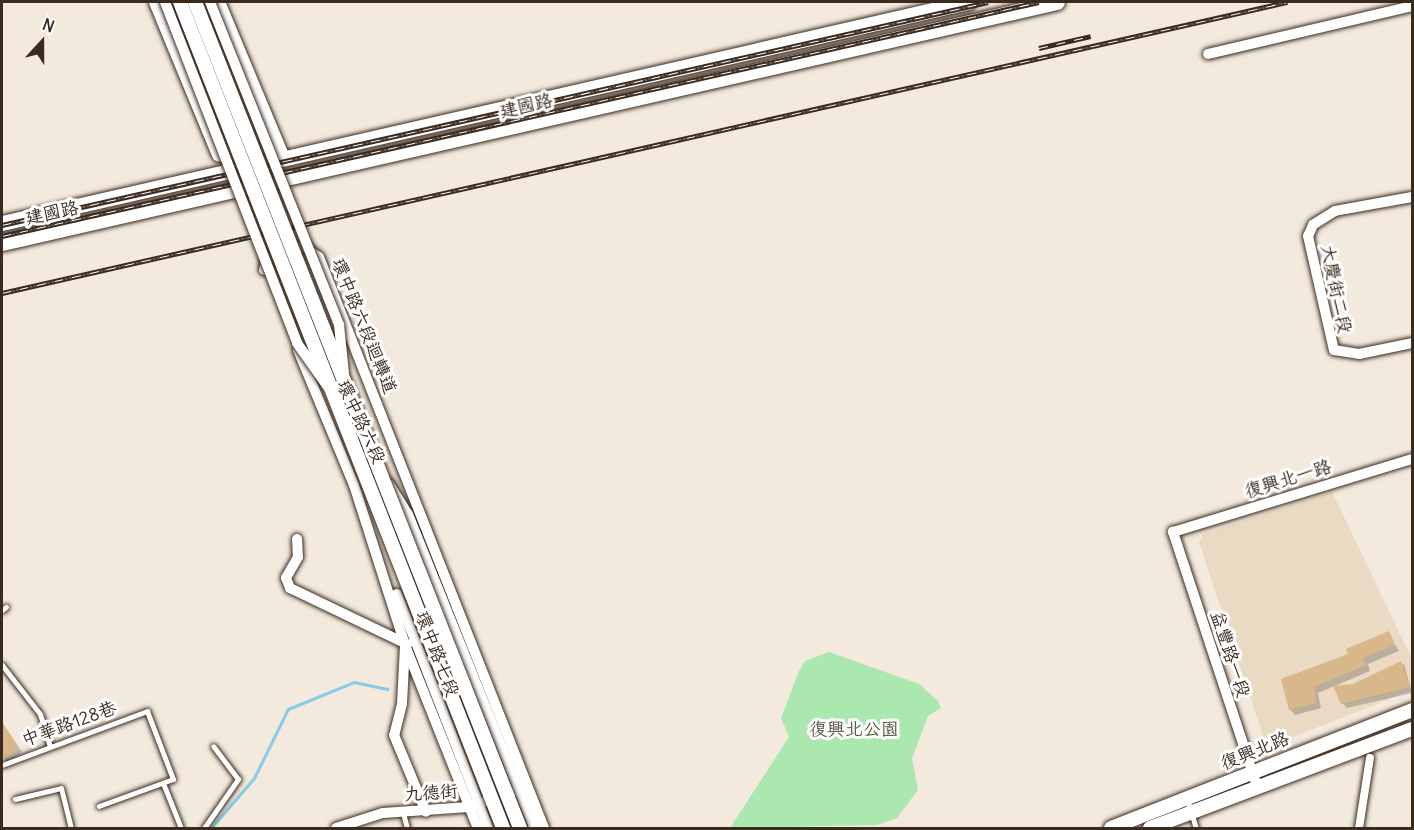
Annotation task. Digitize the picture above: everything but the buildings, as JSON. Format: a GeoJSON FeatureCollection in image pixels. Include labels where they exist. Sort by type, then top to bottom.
{"type":"FeatureCollection","features":[{"type":"Feature","properties":{"kind":"main road","name":"建國路"},"geometry":{"type":"LineString","coordinates":[[2,223],[224,170],[968,2]]}},
{"type":"Feature","properties":{"kind":"main road","name":"建國路"},"geometry":{"type":"LineString","coordinates":[[2,243],[1057,2]]}},
{"type":"Feature","properties":{"kind":"street"},"geometry":{"type":"LineString","coordinates":[[156,2],[224,170]]}},
{"type":"Feature","properties":{"kind":"street","name":"環中路六段"},"geometry":{"type":"LineString","coordinates":[[165,2],[297,343],[330,390],[372,487],[503,828]]}},
{"type":"Feature","properties":{"kind":"street"},"geometry":{"type":"LineString","coordinates":[[180,2],[330,390]]}},
{"type":"Feature","properties":{"kind":"street"},"geometry":{"type":"LineString","coordinates":[[195,2],[344,374]]}},
{"type":"Feature","properties":{"kind":"street","name":"環中路六段"},"geometry":{"type":"LineString","coordinates":[[210,2],[339,325],[344,374],[520,828]]}},
{"type":"Feature","properties":{"kind":"street"},"geometry":{"type":"LineString","coordinates":[[218,2],[283,158]]}},
{"type":"Feature","properties":{"kind":"street"},"geometry":{"type":"LineString","coordinates":[[1208,54],[1413,6]]}},
{"type":"Feature","properties":{"kind":"street","name":"大慶街二段"},"geometry":{"type":"LineString","coordinates":[[1413,196],[1335,211],[1313,225],[1308,236],[1334,350],[1359,354],[1413,343]]}},
{"type":"Feature","properties":{"kind":"street","name":"環中路六段迴轉道"},"geometry":{"type":"LineString","coordinates":[[386,570],[317,392],[264,272],[267,258],[303,246],[319,257],[429,551]]}},
{"type":"Feature","properties":{"kind":"street","name":"復興北一路"},"geometry":{"type":"LineString","coordinates":[[1173,532],[1413,459]]}},
{"type":"Feature","properties":{"kind":"street","name":"環中路六段"},"geometry":{"type":"LineString","coordinates":[[386,479],[429,551],[523,788],[534,828]]}},
{"type":"Feature","properties":{"kind":"street","name":"環中路七段"},"geometry":{"type":"LineString","coordinates":[[372,487],[376,536],[410,644],[473,805],[488,828]]}},
{"type":"Feature","properties":{"kind":"street","name":"益豐路一段"},"geometry":{"type":"LineString","coordinates":[[1173,532],[1255,770],[1257,786]]}},
{"type":"Feature","properties":{"kind":"street"},"geometry":{"type":"LineString","coordinates":[[297,539],[298,557],[285,578],[290,588],[410,644],[459,630]]}},
{"type":"Feature","properties":{"kind":"street"},"geometry":{"type":"LineString","coordinates":[[386,570],[429,551]]}},
{"type":"Feature","properties":{"kind":"street"},"geometry":{"type":"LineString","coordinates":[[410,644],[402,704],[394,735],[426,812]]}},
{"type":"Feature","properties":{"kind":"street","name":"復興北路"},"geometry":{"type":"LineString","coordinates":[[1111,828],[1413,710]]}},
{"type":"Feature","properties":{"kind":"street","name":"復興北路"},"geometry":{"type":"LineString","coordinates":[[1150,828],[1413,729]]}},
{"type":"Feature","properties":{"kind":"street"},"geometry":{"type":"LineString","coordinates":[[1359,828],[1370,758]]}},
{"type":"Feature","properties":{"kind":"street"},"geometry":{"type":"LineString","coordinates":[[523,788],[544,828]]}},
{"type":"Feature","properties":{"kind":"street","name":"九德街"},"geometry":{"type":"LineString","coordinates":[[336,828],[403,812],[426,812],[473,805],[523,788]]}},
{"type":"Feature","properties":{"kind":"street"},"geometry":{"type":"LineString","coordinates":[[473,805],[478,828]]}},
{"type":"Feature","properties":{"kind":"lane"},"geometry":{"type":"LineString","coordinates":[[2,665],[40,714],[50,747]]}},
{"type":"Feature","properties":{"kind":"lane","name":"中華路128巷"},"geometry":{"type":"LineString","coordinates":[[2,765],[147,711],[173,779],[163,783]]}},
{"type":"Feature","properties":{"kind":"lane"},"geometry":{"type":"LineString","coordinates":[[204,828],[238,779],[213,746]]}},
{"type":"Feature","properties":{"kind":"lane"},"geometry":{"type":"LineString","coordinates":[[99,806],[163,783],[181,828]]}},
{"type":"Feature","properties":{"kind":"lane"},"geometry":{"type":"LineString","coordinates":[[15,799],[61,788],[71,828]]}},
{"type":"Feature","properties":{"kind":"lane"},"geometry":{"type":"LineString","coordinates":[[1187,797],[1193,811],[1196,828]]}},
{"type":"Feature","properties":{"kind":"lane"},"geometry":{"type":"LineString","coordinates":[[403,812],[406,828]]}},
{"type":"Feature","properties":{"kind":"shaded area"},"geometry":{"type":"Polygon","coordinates":[[[1332,492],[1412,659],[1412,690],[1278,743],[1263,736],[1199,542],[1203,534],[1332,492]]]}},
{"type":"Feature","properties":{"kind":"green space","name":"復興北公園"},"geometry":{"type":"Polygon","coordinates":[[[829,652],[919,684],[938,701],[941,708],[928,716],[912,758],[918,790],[897,818],[877,825],[730,828],[789,737],[781,718],[799,671],[805,661],[829,652]]]}},
{"type":"Feature","properties":{"kind":"waterway"},"geometry":{"type":"LineString","coordinates":[[211,828],[254,778],[288,709],[354,682],[387,689]]}},
{"type":"Feature","properties":{"kind":"railway"},"geometry":{"type":"LineString","coordinates":[[2,225],[988,2]]}},
{"type":"Feature","properties":{"kind":"railway"},"geometry":{"type":"LineString","coordinates":[[2,236],[1039,2]]}},
{"type":"Feature","properties":{"kind":"railway"},"geometry":{"type":"LineString","coordinates":[[2,293],[1287,2]]}},
{"type":"Feature","properties":{"kind":"railway"},"geometry":{"type":"LineString","coordinates":[[1039,48],[1091,36]]}}]}
